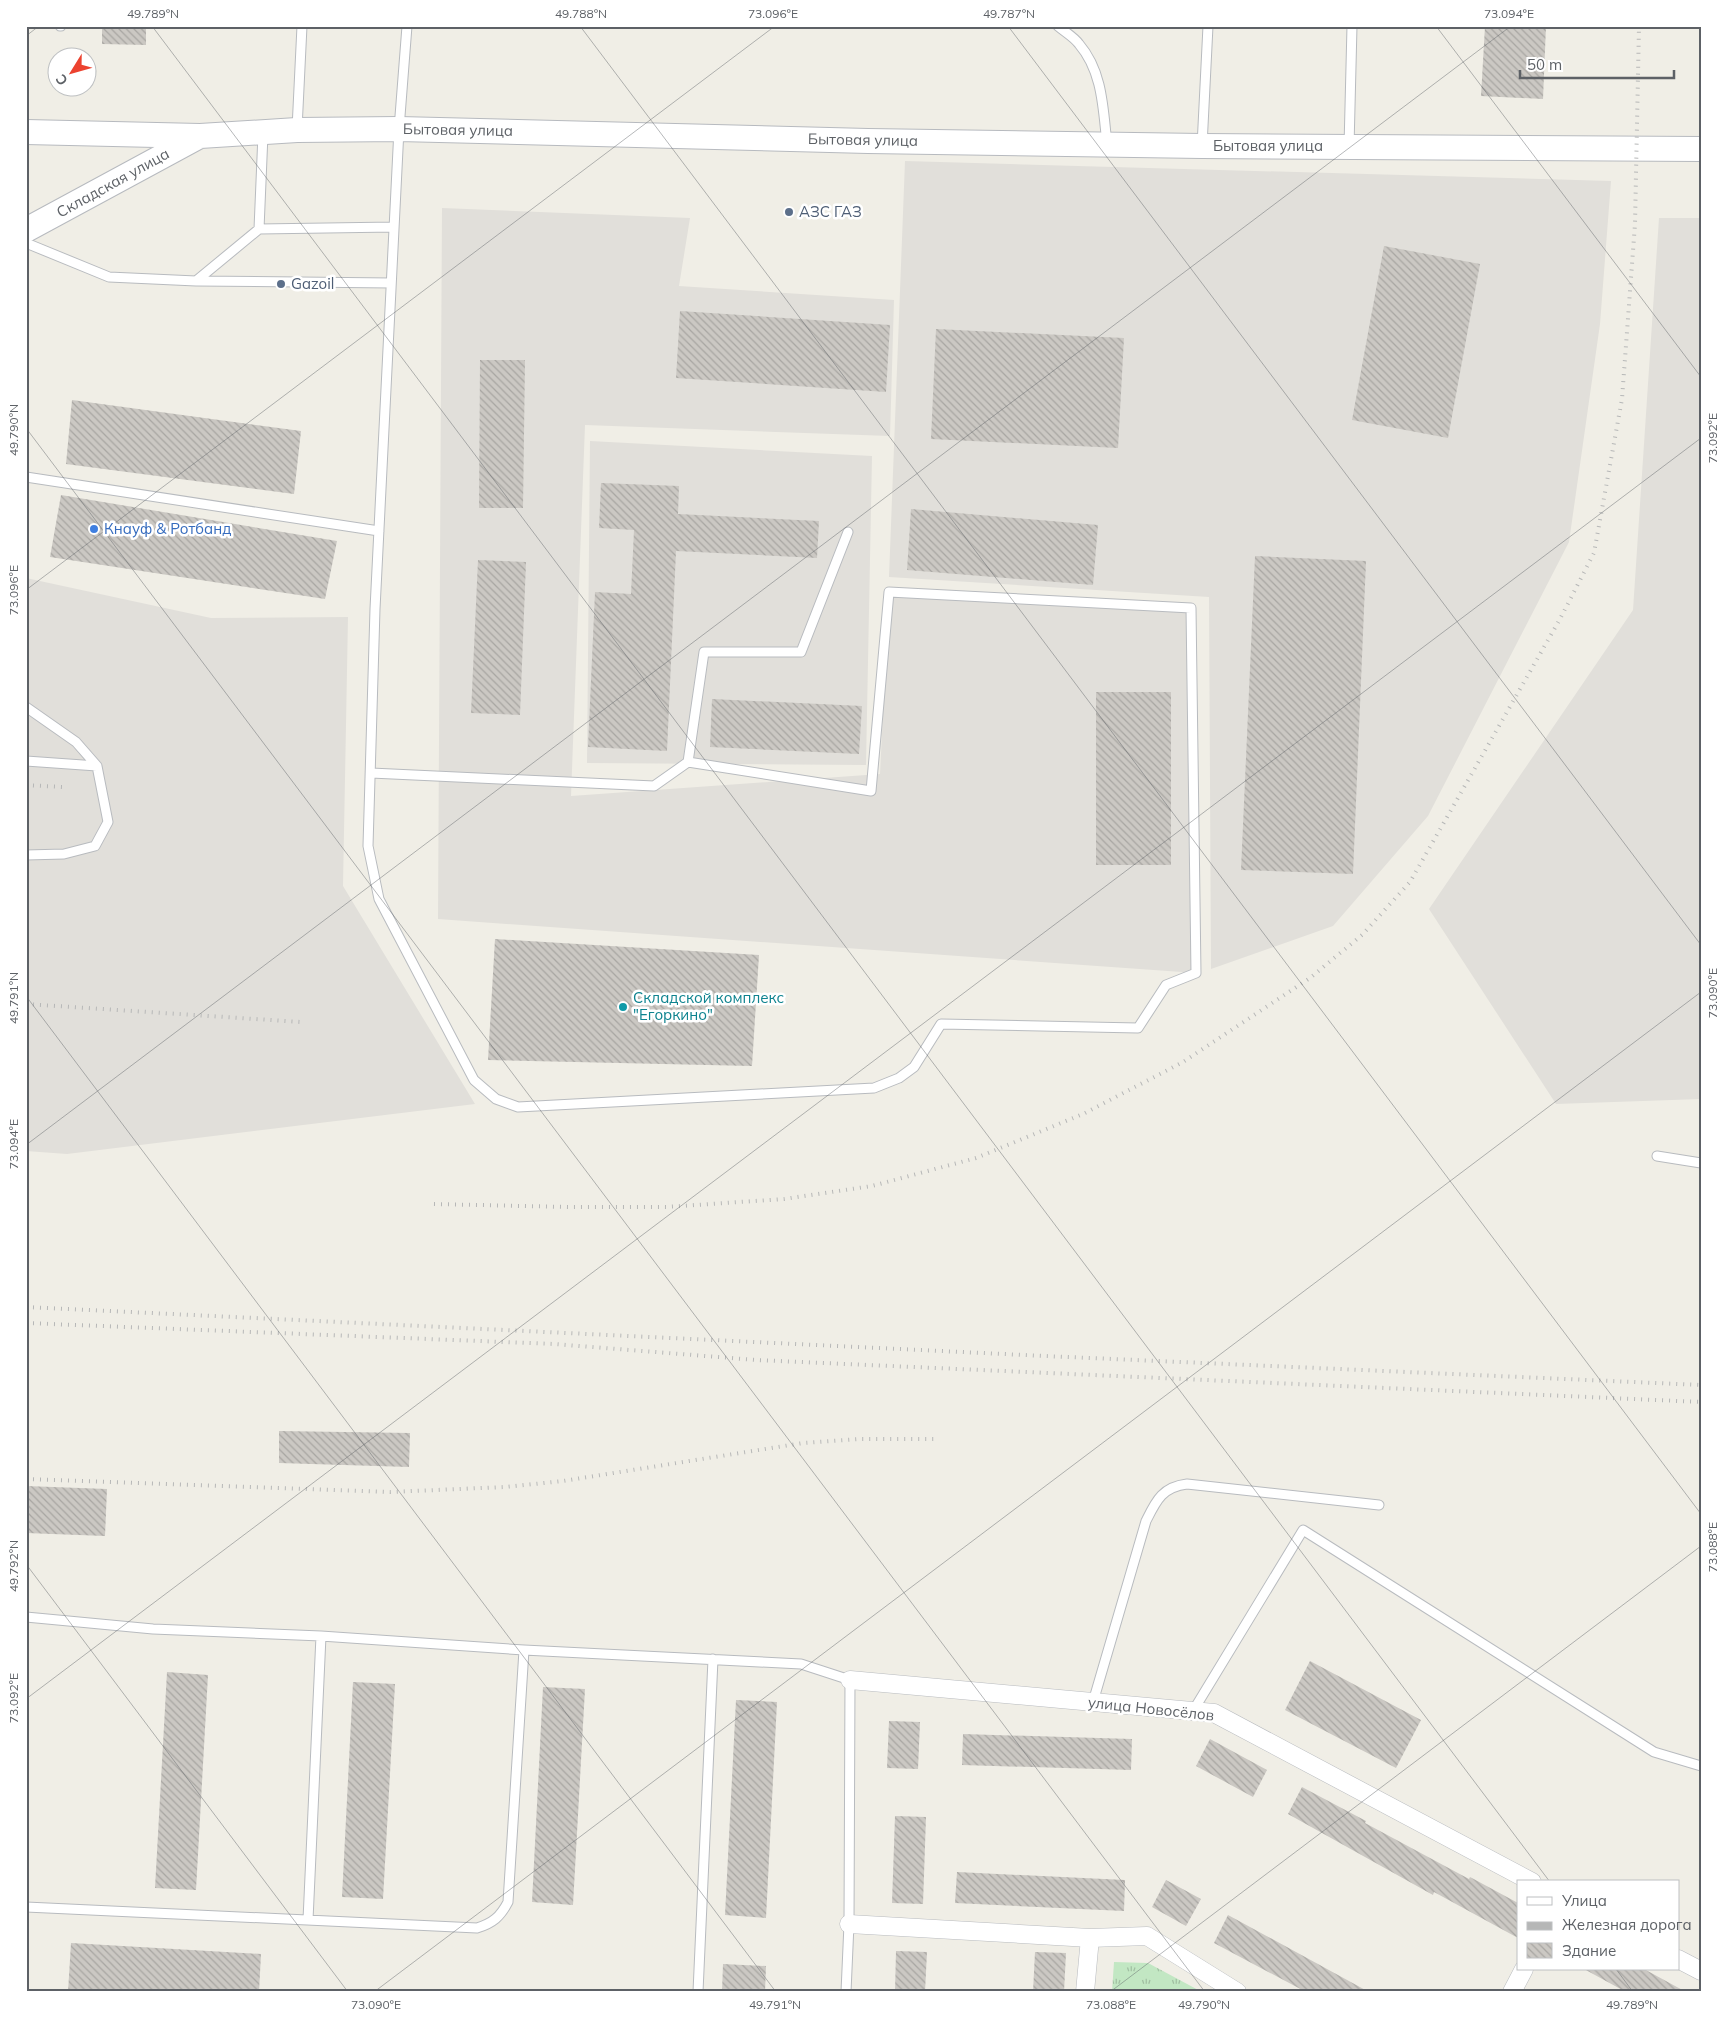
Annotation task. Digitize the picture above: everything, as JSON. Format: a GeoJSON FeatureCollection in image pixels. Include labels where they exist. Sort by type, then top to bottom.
{"type":"FeatureCollection","features":[{"type":"Feature","properties":{"kind":"main road","name":"Бытовая улица"},"geometry":{"type":"LineString","coordinates":[[26,132],[200,136],[264,131],[399,129],[1107,145],[1701,149]]}},
{"type":"Feature","properties":{"kind":"main road","name":"Складская улица"},"geometry":{"type":"LineString","coordinates":[[26,230],[200,136]]}},
{"type":"Feature","properties":{"kind":"street","name":"улица Новосёлов"},"geometry":{"type":"LineString","coordinates":[[850,1680],[1214,1712],[1528,1880]]}},
{"type":"Feature","properties":{"kind":"street"},"geometry":{"type":"LineString","coordinates":[[850,1924],[1090,1938],[1146,1936],[1238,1992]]}},
{"type":"Feature","properties":{"kind":"street"},"geometry":{"type":"LineString","coordinates":[[1086,1992],[1090,1938]]}},
{"type":"Feature","properties":{"kind":"street"},"geometry":{"type":"LineString","coordinates":[[1680,1961],[1701,1971]]}},
{"type":"Feature","properties":{"kind":"street"},"geometry":{"type":"LineString","coordinates":[[1512,1992],[1523,1970]]}},
{"type":"Feature","properties":{"kind":"lane"},"geometry":{"type":"LineString","coordinates":[[297,130],[302,26]]}},
{"type":"Feature","properties":{"kind":"lane"},"geometry":{"type":"LineString","coordinates":[[370,774],[654,786],[688,762],[871,791],[888,592],[1191,608],[1196,973],[1166,985],[1138,1028],[941,1024],[914,1067],[899,1078],[874,1088],[518,1107],[496,1099],[474,1080],[379,899],[368,846],[370,774],[379,531],[399,129],[408,26]]}},
{"type":"Feature","properties":{"kind":"lane"},"geometry":{"type":"LineString","coordinates":[[1058,26],[1079,42],[1095,67],[1102,99],[1107,145]]}},
{"type":"Feature","properties":{"kind":"lane"},"geometry":{"type":"LineString","coordinates":[[1202,146],[1208,26]]}},
{"type":"Feature","properties":{"kind":"lane"},"geometry":{"type":"LineString","coordinates":[[1349,147],[1352,26]]}},
{"type":"Feature","properties":{"kind":"lane"},"geometry":{"type":"LineString","coordinates":[[259,229],[264,131]]}},
{"type":"Feature","properties":{"kind":"lane"},"geometry":{"type":"LineString","coordinates":[[196,281],[259,229],[394,227]]}},
{"type":"Feature","properties":{"kind":"lane"},"geometry":{"type":"LineString","coordinates":[[26,243],[108,277],[196,281],[392,283]]}},
{"type":"Feature","properties":{"kind":"lane"},"geometry":{"type":"LineString","coordinates":[[26,477],[379,531]]}},
{"type":"Feature","properties":{"kind":"lane"},"geometry":{"type":"LineString","coordinates":[[688,762],[704,652],[801,652],[848,532]]}},
{"type":"Feature","properties":{"kind":"lane"},"geometry":{"type":"LineString","coordinates":[[26,707],[76,742],[98,766],[108,822],[96,846],[64,854],[26,855]]}},
{"type":"Feature","properties":{"kind":"lane"},"geometry":{"type":"LineString","coordinates":[[26,761],[98,766]]}},
{"type":"Feature","properties":{"kind":"lane"},"geometry":{"type":"LineString","coordinates":[[1656,1156],[1701,1163]]}},
{"type":"Feature","properties":{"kind":"lane"},"geometry":{"type":"LineString","coordinates":[[1093,1702],[1146,1521],[1165,1491],[1176,1485],[1186,1484],[1379,1505]]}},
{"type":"Feature","properties":{"kind":"lane"},"geometry":{"type":"LineString","coordinates":[[1193,1711],[1303,1530],[1654,1752],[1701,1766]]}},
{"type":"Feature","properties":{"kind":"lane"},"geometry":{"type":"LineString","coordinates":[[26,1617],[153,1629],[321,1636],[524,1650],[801,1664],[850,1680],[850,1924],[846,1992]]}},
{"type":"Feature","properties":{"kind":"lane"},"geometry":{"type":"LineString","coordinates":[[308,1920],[321,1636]]}},
{"type":"Feature","properties":{"kind":"lane"},"geometry":{"type":"LineString","coordinates":[[26,1907],[477,1928],[490,1924],[501,1915],[508,1902],[524,1650]]}},
{"type":"Feature","properties":{"kind":"lane"},"geometry":{"type":"LineString","coordinates":[[698,1992],[713,1660]]}},
{"type":"Feature","properties":{"kind":"shaded area"},"geometry":{"type":"Polygon","coordinates":[[[905,161],[1611,181],[1600,324],[1569,542],[1428,816],[1333,926],[1211,969],[1209,597],[889,577],[905,161]]]}},
{"type":"Feature","properties":{"kind":"shaded area"},"geometry":{"type":"Polygon","coordinates":[[[442,208],[690,218],[679,286],[894,300],[890,436],[585,425],[571,796],[880,774],[889,592],[1191,608],[1196,973],[438,919],[442,208]]]}},
{"type":"Feature","properties":{"kind":"shaded area"},"geometry":{"type":"Polygon","coordinates":[[[1659,218],[1701,218],[1701,1099],[1556,1104],[1429,909],[1633,610],[1659,218]]]}},
{"type":"Feature","properties":{"kind":"shaded area"},"geometry":{"type":"Polygon","coordinates":[[[590,441],[872,456],[866,765],[587,763],[590,441]]]}},
{"type":"Feature","properties":{"kind":"shaded area"},"geometry":{"type":"Polygon","coordinates":[[[26,578],[211,618],[348,617],[343,886],[475,1104],[67,1154],[26,1151],[26,578]]]}},
{"type":"Feature","properties":{"kind":"green space"},"geometry":{"type":"Polygon","coordinates":[[[1114,1962],[1148,1963],[1202,1992],[1112,1992],[1114,1962]]]}},
{"type":"Feature","properties":{"kind":"building"},"geometry":{"type":"Polygon","coordinates":[[[102,26],[146,26],[146,45],[102,44],[102,26]]]}},
{"type":"Feature","properties":{"kind":"building"},"geometry":{"type":"Polygon","coordinates":[[[1485,26],[1546,26],[1543,99],[1481,96],[1485,26]]]}},
{"type":"Feature","properties":{"kind":"building"},"geometry":{"type":"Polygon","coordinates":[[[1384,246],[1480,264],[1448,438],[1352,420],[1384,246]]]}},
{"type":"Feature","properties":{"kind":"building"},"geometry":{"type":"Polygon","coordinates":[[[680,311],[890,325],[886,392],[676,378],[680,311]]]}},
{"type":"Feature","properties":{"kind":"building"},"geometry":{"type":"Polygon","coordinates":[[[936,329],[1124,338],[1118,448],[931,439],[936,329]]]}},
{"type":"Feature","properties":{"kind":"building"},"geometry":{"type":"Polygon","coordinates":[[[480,360],[525,360],[523,508],[479,508],[480,360]]]}},
{"type":"Feature","properties":{"kind":"building"},"geometry":{"type":"Polygon","coordinates":[[[72,400],[301,431],[294,494],[66,464],[72,400]]]}},
{"type":"Feature","properties":{"kind":"building"},"geometry":{"type":"Polygon","coordinates":[[[601,483],[679,486],[678,514],[819,521],[817,558],[676,551],[667,751],[588,747],[595,592],[631,594],[634,530],[599,528],[601,483]]]}},
{"type":"Feature","properties":{"kind":"building"},"geometry":{"type":"Polygon","coordinates":[[[61,495],[337,541],[325,599],[50,557],[61,495]]]}},
{"type":"Feature","properties":{"kind":"building"},"geometry":{"type":"Polygon","coordinates":[[[911,509],[1098,525],[1093,585],[907,570],[911,509]]]}},
{"type":"Feature","properties":{"kind":"building"},"geometry":{"type":"Polygon","coordinates":[[[1255,556],[1366,561],[1353,874],[1241,870],[1255,556]]]}},
{"type":"Feature","properties":{"kind":"building"},"geometry":{"type":"Polygon","coordinates":[[[478,560],[526,562],[520,715],[471,713],[478,560]]]}},
{"type":"Feature","properties":{"kind":"building"},"geometry":{"type":"Polygon","coordinates":[[[1096,692],[1171,692],[1171,865],[1096,865],[1096,692]]]}},
{"type":"Feature","properties":{"kind":"building"},"geometry":{"type":"Polygon","coordinates":[[[712,699],[862,706],[859,754],[710,747],[712,699]]]}},
{"type":"Feature","properties":{"kind":"building","name":"Складской комплекс \"Егоркино\""},"geometry":{"type":"Polygon","coordinates":[[[495,939],[759,955],[752,1066],[488,1060],[495,939]]]}},
{"type":"Feature","properties":{"kind":"building"},"geometry":{"type":"Polygon","coordinates":[[[279,1431],[410,1433],[409,1467],[279,1463],[279,1431]]]}},
{"type":"Feature","properties":{"kind":"building"},"geometry":{"type":"Polygon","coordinates":[[[26,1486],[107,1489],[105,1536],[26,1533],[26,1486]]]}},
{"type":"Feature","properties":{"kind":"building"},"geometry":{"type":"Polygon","coordinates":[[[1310,1661],[1421,1720],[1396,1768],[1285,1710],[1310,1661]]]}},
{"type":"Feature","properties":{"kind":"building"},"geometry":{"type":"Polygon","coordinates":[[[167,1672],[208,1675],[196,1890],[155,1888],[167,1672]]]}},
{"type":"Feature","properties":{"kind":"building"},"geometry":{"type":"Polygon","coordinates":[[[353,1682],[395,1684],[383,1899],[342,1897],[353,1682]]]}},
{"type":"Feature","properties":{"kind":"building"},"geometry":{"type":"Polygon","coordinates":[[[543,1687],[585,1689],[573,1905],[532,1902],[543,1687]]]}},
{"type":"Feature","properties":{"kind":"building"},"geometry":{"type":"Polygon","coordinates":[[[736,1700],[777,1702],[766,1918],[725,1915],[736,1700]]]}},
{"type":"Feature","properties":{"kind":"building"},"geometry":{"type":"Polygon","coordinates":[[[889,1721],[920,1722],[918,1769],[887,1768],[889,1721]]]}},
{"type":"Feature","properties":{"kind":"building"},"geometry":{"type":"Polygon","coordinates":[[[963,1734],[1132,1739],[1131,1770],[962,1765],[963,1734]]]}},
{"type":"Feature","properties":{"kind":"building"},"geometry":{"type":"Polygon","coordinates":[[[1210,1739],[1267,1770],[1253,1797],[1196,1766],[1210,1739]]]}},
{"type":"Feature","properties":{"kind":"building"},"geometry":{"type":"Polygon","coordinates":[[[1302,1787],[1469,1879],[1470,1877],[1517,1902],[1517,1937],[1434,1892],[1433,1895],[1288,1814],[1302,1787]]]}},
{"type":"Feature","properties":{"kind":"building"},"geometry":{"type":"Polygon","coordinates":[[[895,1816],[926,1817],[923,1904],[892,1903],[895,1816]]]}},
{"type":"Feature","properties":{"kind":"building"},"geometry":{"type":"Polygon","coordinates":[[[957,1872],[1125,1880],[1124,1911],[955,1903],[957,1872]]]}},
{"type":"Feature","properties":{"kind":"building"},"geometry":{"type":"Polygon","coordinates":[[[1166,1880],[1201,1899],[1186,1926],[1152,1907],[1166,1880]]]}},
{"type":"Feature","properties":{"kind":"building"},"geometry":{"type":"Polygon","coordinates":[[[1228,1915],[1369,1992],[1306,1992],[1214,1943],[1228,1915]]]}},
{"type":"Feature","properties":{"kind":"building"},"geometry":{"type":"Polygon","coordinates":[[[71,1943],[261,1954],[259,1992],[68,1992],[71,1943]]]}},
{"type":"Feature","properties":{"kind":"building"},"geometry":{"type":"Polygon","coordinates":[[[896,1951],[927,1952],[925,1992],[895,1992],[896,1951]]]}},
{"type":"Feature","properties":{"kind":"building"},"geometry":{"type":"Polygon","coordinates":[[[1035,1952],[1066,1953],[1064,1992],[1033,1992],[1035,1952]]]}},
{"type":"Feature","properties":{"kind":"building"},"geometry":{"type":"Polygon","coordinates":[[[723,1964],[766,1966],[765,1992],[722,1992],[723,1964]]]}},
{"type":"Feature","properties":{"kind":"building"},"geometry":{"type":"Polygon","coordinates":[[[1586,1970],[1646,1970],[1686,1992],[1626,1992],[1586,1970]]]}},
{"type":"Feature","properties":{"kind":"railway"},"geometry":{"type":"LineString","coordinates":[[434,1204],[666,1207],[784,1199],[872,1186],[976,1158],[1083,1114],[1183,1062],[1310,978],[1362,935],[1410,882],[1560,619],[1594,553],[1622,399],[1635,224],[1639,26]]}},
{"type":"Feature","properties":{"kind":"railway"},"geometry":{"type":"LineString","coordinates":[[26,785],[62,787]]}},
{"type":"Feature","properties":{"kind":"railway"},"geometry":{"type":"LineString","coordinates":[[26,1004],[301,1022]]}},
{"type":"Feature","properties":{"kind":"railway"},"geometry":{"type":"LineString","coordinates":[[26,1307],[1045,1356],[1701,1385]]}},
{"type":"Feature","properties":{"kind":"railway"},"geometry":{"type":"LineString","coordinates":[[26,1323],[554,1344],[756,1360],[1701,1402]]}},
{"type":"Feature","properties":{"kind":"railway"},"geometry":{"type":"LineString","coordinates":[[26,1479],[390,1492],[505,1487],[563,1481],[803,1443],[859,1439],[935,1439]]}},
{"type":"Feature","properties":{"kind":"place","name":"АЗС ГАЗ"},"geometry":{"type":"Point","coordinates":[789,212]}},
{"type":"Feature","properties":{"kind":"place","name":"Gazoil"},"geometry":{"type":"Point","coordinates":[281,284]}},
{"type":"Feature","properties":{"kind":"place","name":"Кнауф & Ротбанд"},"geometry":{"type":"Point","coordinates":[94,529]}},
{"type":"Feature","properties":{"kind":"place","name":"Складской комплекс \"Егоркино\""},"geometry":{"type":"Point","coordinates":[623,1007]}}]}
